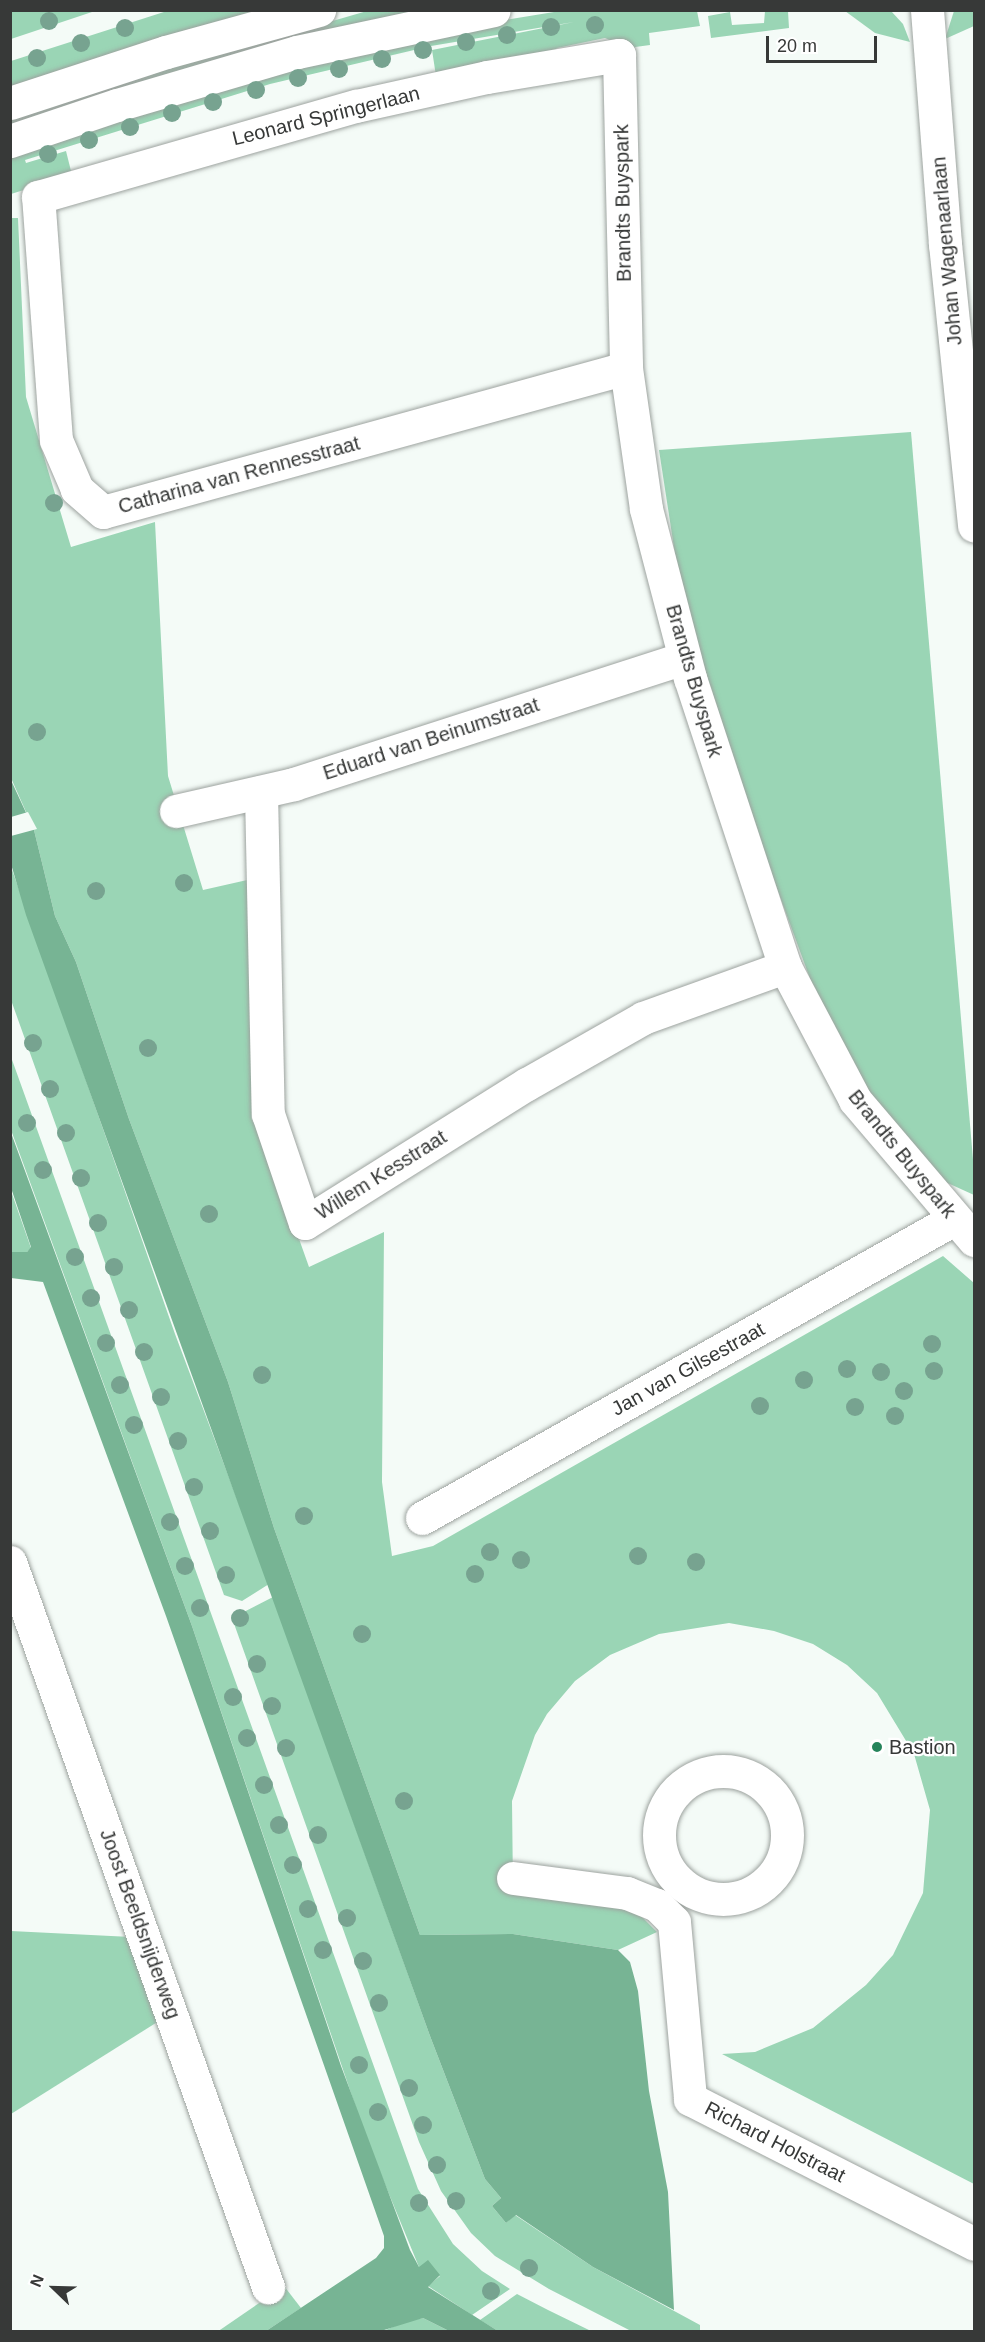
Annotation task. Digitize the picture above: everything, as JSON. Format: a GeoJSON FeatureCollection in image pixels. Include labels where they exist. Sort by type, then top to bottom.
{"type":"FeatureCollection","features":[{"type":"Feature","properties":{"kind":"street"},"geometry":{"type":"LineString","coordinates":[[10,103],[166,52],[319,10]]}},
{"type":"Feature","properties":{"kind":"street"},"geometry":{"type":"LineString","coordinates":[[10,141],[117,105],[297,52],[494,10]]}},
{"type":"Feature","properties":{"kind":"street","name":"Johan Wagenaarlaan"},"geometry":{"type":"LineString","coordinates":[[927,10],[945,244],[975,526]]}},
{"type":"Feature","properties":{"kind":"street","name":"Leonard Springerlaan"},"geometry":{"type":"LineString","coordinates":[[38,197],[356,106],[487,77],[619,55]]}},
{"type":"Feature","properties":{"kind":"street","name":"Brandts Buyspark"},"geometry":{"type":"LineString","coordinates":[[619,55],[626,368],[646,509],[684,658],[785,968],[855,1100],[964,1230]]}},
{"type":"Feature","properties":{"kind":"street","name":"Catharina van Rennesstraat"},"geometry":{"type":"LineString","coordinates":[[38,197],[56,440],[77,489],[103,512],[626,368]]}},
{"type":"Feature","properties":{"kind":"street","name":"Eduard van Beinumstraat"},"geometry":{"type":"LineString","coordinates":[[176,811],[261,792],[684,658]]}},
{"type":"Feature","properties":{"kind":"street","name":"Willem Kesstraat"},"geometry":{"type":"LineString","coordinates":[[261,792],[268,1114],[305,1223],[527,1084],[643,1018],[785,968]]}},
{"type":"Feature","properties":{"kind":"street","name":"Jan van Gilsestraat"},"geometry":{"type":"LineString","coordinates":[[422,1518],[964,1230]]}},
{"type":"Feature","properties":{"kind":"street","name":"Joost Beeldsnijderweg"},"geometry":{"type":"LineString","coordinates":[[10,1562],[20,1614],[268,2287]]}},
{"type":"Feature","properties":{"kind":"street","name":"Richard Holstraat"},"geometry":{"type":"LineString","coordinates":[[513,1878],[627,1893],[668,1894],[674,1922],[690,2099],[975,2244]]}},
{"type":"Feature","properties":{"kind":"shaded area"},"geometry":{"type":"Polygon","coordinates":[[[11,10],[95,10],[95,11],[11,39],[11,10]]]}},
{"type":"Feature","properties":{"kind":"shaded area"},"geometry":{"type":"Polygon","coordinates":[[[167,11],[273,11],[11,91],[11,61],[167,11]]]}},
{"type":"Feature","properties":{"kind":"shaded area"},"geometry":{"type":"Polygon","coordinates":[[[367,11],[440,11],[11,130],[11,114],[367,11]]]}},
{"type":"Feature","properties":{"kind":"shaded area"},"geometry":{"type":"Polygon","coordinates":[[[697,11],[700,26],[649,33],[650,45],[628,48],[605,38],[557,48],[551,55],[436,76],[432,50],[574,22],[431,46],[270,84],[25,160],[26,163],[66,151],[72,175],[11,194],[11,153],[221,84],[467,26],[554,12],[697,11]]]}},
{"type":"Feature","properties":{"kind":"shaded area"},"geometry":{"type":"Polygon","coordinates":[[[765,11],[788,11],[789,28],[711,38],[708,16],[730,12],[732,25],[764,23],[765,11]]]}},
{"type":"Feature","properties":{"kind":"shaded area"},"geometry":{"type":"Polygon","coordinates":[[[845,11],[891,11],[903,24],[910,42],[875,33],[845,11]]]}},
{"type":"Feature","properties":{"kind":"shaded area"},"geometry":{"type":"Polygon","coordinates":[[[954,11],[974,11],[974,26],[945,39],[954,11]]]}},
{"type":"Feature","properties":{"kind":"shaded area"},"geometry":{"type":"Polygon","coordinates":[[[10,218],[18,218],[26,397],[71,547],[155,522],[168,776],[203,890],[256,878],[259,1126],[309,1267],[384,1232],[382,1482],[392,1556],[433,1546],[943,1256],[974,1283],[974,2184],[722,2054],[755,2052],[813,2028],[866,1985],[893,1955],[923,1893],[930,1810],[914,1754],[877,1693],[847,1665],[813,1644],[774,1631],[729,1623],[659,1634],[610,1655],[575,1681],[547,1714],[535,1735],[512,1801],[513,1889],[598,1900],[639,1914],[657,1932],[618,1950],[513,1934],[420,1935],[274,1528],[228,1382],[129,1119],[76,962],[55,916],[34,830],[11,778],[10,218]]]}},
{"type":"Feature","properties":{"kind":"shaded area"},"geometry":{"type":"Polygon","coordinates":[[[911,432],[974,1171],[974,1195],[941,1180],[910,1148],[861,1080],[819,1003],[718,728],[681,593],[659,450],[911,432]]]}},
{"type":"Feature","properties":{"kind":"shaded area"},"geometry":{"type":"Polygon","coordinates":[[[10,778],[34,830],[55,916],[76,962],[129,1119],[228,1382],[274,1528],[420,1935],[513,1934],[618,1950],[630,1962],[638,1991],[649,2091],[668,2192],[674,2310],[593,2267],[516,2215],[506,2223],[492,2206],[501,2198],[485,2179],[430,2036],[26,915],[11,864],[10,778]]]}},
{"type":"Feature","properties":{"kind":"shaded area"},"geometry":{"type":"Polygon","coordinates":[[[10,864],[175,1334],[269,1584],[242,1601],[224,1595],[11,1000],[10,864]]]}},
{"type":"Feature","properties":{"kind":"shaded area"},"geometry":{"type":"Polygon","coordinates":[[[11,1057],[418,2189],[453,2244],[482,2271],[510,2289],[472,2315],[428,2286],[440,2276],[419,2267],[368,2143],[192,1626],[11,1130],[11,1057]]]}},
{"type":"Feature","properties":{"kind":"shaded area"},"geometry":{"type":"Polygon","coordinates":[[[10,1130],[192,1626],[341,2066],[410,2250],[419,2267],[428,2260],[440,2275],[428,2287],[498,2331],[449,2331],[423,2318],[381,2331],[266,2331],[376,2258],[384,2248],[384,2236],[166,1616],[43,1282],[11,1278],[11,1252],[27,1252],[31,1247],[11,1188],[10,1130]]]}},
{"type":"Feature","properties":{"kind":"shaded area"},"geometry":{"type":"Polygon","coordinates":[[[10,1188],[31,1248],[27,1252],[11,1252],[10,1188]]]}},
{"type":"Feature","properties":{"kind":"shaded area"},"geometry":{"type":"Polygon","coordinates":[[[273,1597],[430,2036],[485,2179],[501,2198],[492,2206],[506,2223],[515,2215],[593,2267],[700,2325],[700,2331],[631,2331],[549,2289],[495,2256],[471,2233],[441,2191],[419,2142],[232,1618],[273,1597]]]}},
{"type":"Feature","properties":{"kind":"shaded area"},"geometry":{"type":"Polygon","coordinates":[[[11,1931],[131,1937],[159,2021],[11,2114],[11,1931]]]}},
{"type":"Feature","properties":{"kind":"shaded area"},"geometry":{"type":"Polygon","coordinates":[[[284,2286],[301,2308],[266,2331],[217,2332],[284,2286]]]}},
{"type":"Feature","properties":{"kind":"shaded area"},"geometry":{"type":"Polygon","coordinates":[[[517,2294],[591,2331],[498,2331],[480,2320],[517,2294]]]}},
{"type":"Feature","properties":{"kind":"shaded area"},"geometry":{"type":"Polygon","coordinates":[[[423,2318],[449,2331],[381,2332],[409,2320],[423,2318]]]}},
{"type":"Feature","properties":{"kind":"pier"},"geometry":{"type":"Polygon","coordinates":[[[28,812],[37,829],[11,836],[11,817],[28,812]]]}},
{"type":"Feature","properties":{"kind":"place","name":"Bastion"},"geometry":{"type":"Point","coordinates":[877,1747]}}]}
